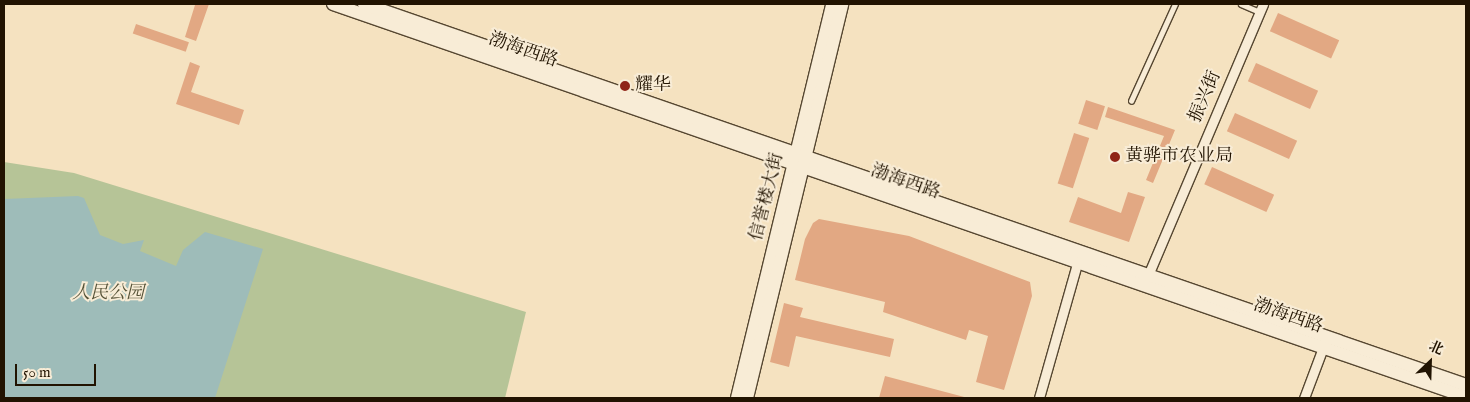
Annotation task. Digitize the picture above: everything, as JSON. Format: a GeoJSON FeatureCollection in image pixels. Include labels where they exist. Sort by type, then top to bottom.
{"type":"FeatureCollection","features":[{"type":"Feature","properties":{"kind":"main road","name":"渤海西路"},"geometry":{"type":"LineString","coordinates":[[333,4],[365,7],[1325,342],[1466,385]]}},
{"type":"Feature","properties":{"kind":"main road","name":"信誉楼大街"},"geometry":{"type":"LineString","coordinates":[[748,398],[801,159],[832,4]]}},
{"type":"Feature","properties":{"kind":"main road","name":"信誉楼大街"},"geometry":{"type":"LineString","coordinates":[[737,398],[842,4]]}},
{"type":"Feature","properties":{"kind":"main road","name":"渤海西路"},"geometry":{"type":"LineString","coordinates":[[1325,342],[1466,397]]}},
{"type":"Feature","properties":{"kind":"street","name":"振兴街"},"geometry":{"type":"LineString","coordinates":[[1146,280],[1261,8]]}},
{"type":"Feature","properties":{"kind":"street"},"geometry":{"type":"LineString","coordinates":[[1038,398],[1079,257]]}},
{"type":"Feature","properties":{"kind":"street"},"geometry":{"type":"LineString","coordinates":[[1304,398],[1325,342]]}},
{"type":"Feature","properties":{"kind":"lane"},"geometry":{"type":"LineString","coordinates":[[1131,101],[1175,4]]}},
{"type":"Feature","properties":{"kind":"lane"},"geometry":{"type":"LineString","coordinates":[[1241,4],[1261,8]]}},
{"type":"Feature","properties":{"kind":"green space","name":"人民公园"},"geometry":{"type":"Polygon","coordinates":[[[4,162],[74,173],[526,312],[505,398],[4,398],[4,162]]]}},
{"type":"Feature","properties":{"kind":"water"},"geometry":{"type":"Polygon","coordinates":[[[78,196],[84,198],[100,235],[123,244],[144,240],[140,251],[176,266],[183,250],[205,232],[263,249],[215,398],[4,398],[4,199],[78,196]]]}},
{"type":"Feature","properties":{"kind":"building"},"geometry":{"type":"Polygon","coordinates":[[[191,4],[209,4],[196,41],[185,37],[195,5],[191,4]]]}},
{"type":"Feature","properties":{"kind":"building"},"geometry":{"type":"Polygon","coordinates":[[[1278,13],[1339,40],[1331,59],[1270,31],[1278,13]]]}},
{"type":"Feature","properties":{"kind":"building"},"geometry":{"type":"Polygon","coordinates":[[[136,24],[189,42],[186,52],[133,33],[136,24]]]}},
{"type":"Feature","properties":{"kind":"building"},"geometry":{"type":"Polygon","coordinates":[[[190,62],[200,66],[191,92],[244,110],[239,125],[176,104],[190,62]]]}},
{"type":"Feature","properties":{"kind":"building"},"geometry":{"type":"Polygon","coordinates":[[[1256,63],[1318,91],[1310,109],[1248,81],[1256,63]]]}},
{"type":"Feature","properties":{"kind":"building"},"geometry":{"type":"Polygon","coordinates":[[[1086,100],[1105,106],[1097,130],[1078,124],[1086,100]]]}},
{"type":"Feature","properties":{"kind":"building"},"geometry":{"type":"Polygon","coordinates":[[[1108,107],[1175,130],[1153,183],[1146,180],[1164,136],[1105,117],[1108,107]]]}},
{"type":"Feature","properties":{"kind":"building"},"geometry":{"type":"Polygon","coordinates":[[[1235,113],[1297,141],[1289,159],[1227,131],[1235,113]]]}},
{"type":"Feature","properties":{"kind":"building"},"geometry":{"type":"Polygon","coordinates":[[[1074,133],[1089,138],[1073,188],[1058,183],[1074,133]]]}},
{"type":"Feature","properties":{"kind":"building"},"geometry":{"type":"Polygon","coordinates":[[[1212,167],[1274,195],[1266,212],[1204,184],[1212,167]]]}},
{"type":"Feature","properties":{"kind":"building"},"geometry":{"type":"Polygon","coordinates":[[[1128,192],[1145,197],[1129,242],[1069,222],[1078,197],[1121,213],[1128,192]]]}},
{"type":"Feature","properties":{"kind":"building"},"geometry":{"type":"Polygon","coordinates":[[[819,219],[909,236],[1030,282],[1032,296],[1004,390],[976,382],[988,336],[969,330],[966,340],[883,312],[885,302],[795,280],[805,239],[813,223],[819,219]]]}},
{"type":"Feature","properties":{"kind":"building"},"geometry":{"type":"Polygon","coordinates":[[[784,303],[803,308],[800,317],[894,339],[890,357],[796,336],[789,367],[770,362],[784,303]]]}},
{"type":"Feature","properties":{"kind":"building"},"geometry":{"type":"Polygon","coordinates":[[[885,376],[968,398],[879,398],[885,376]]]}},
{"type":"Feature","properties":{"kind":"place","name":"耀华"},"geometry":{"type":"Point","coordinates":[625,86]}},
{"type":"Feature","properties":{"kind":"place","name":"黄骅市农业局"},"geometry":{"type":"Point","coordinates":[1115,157]}}]}
